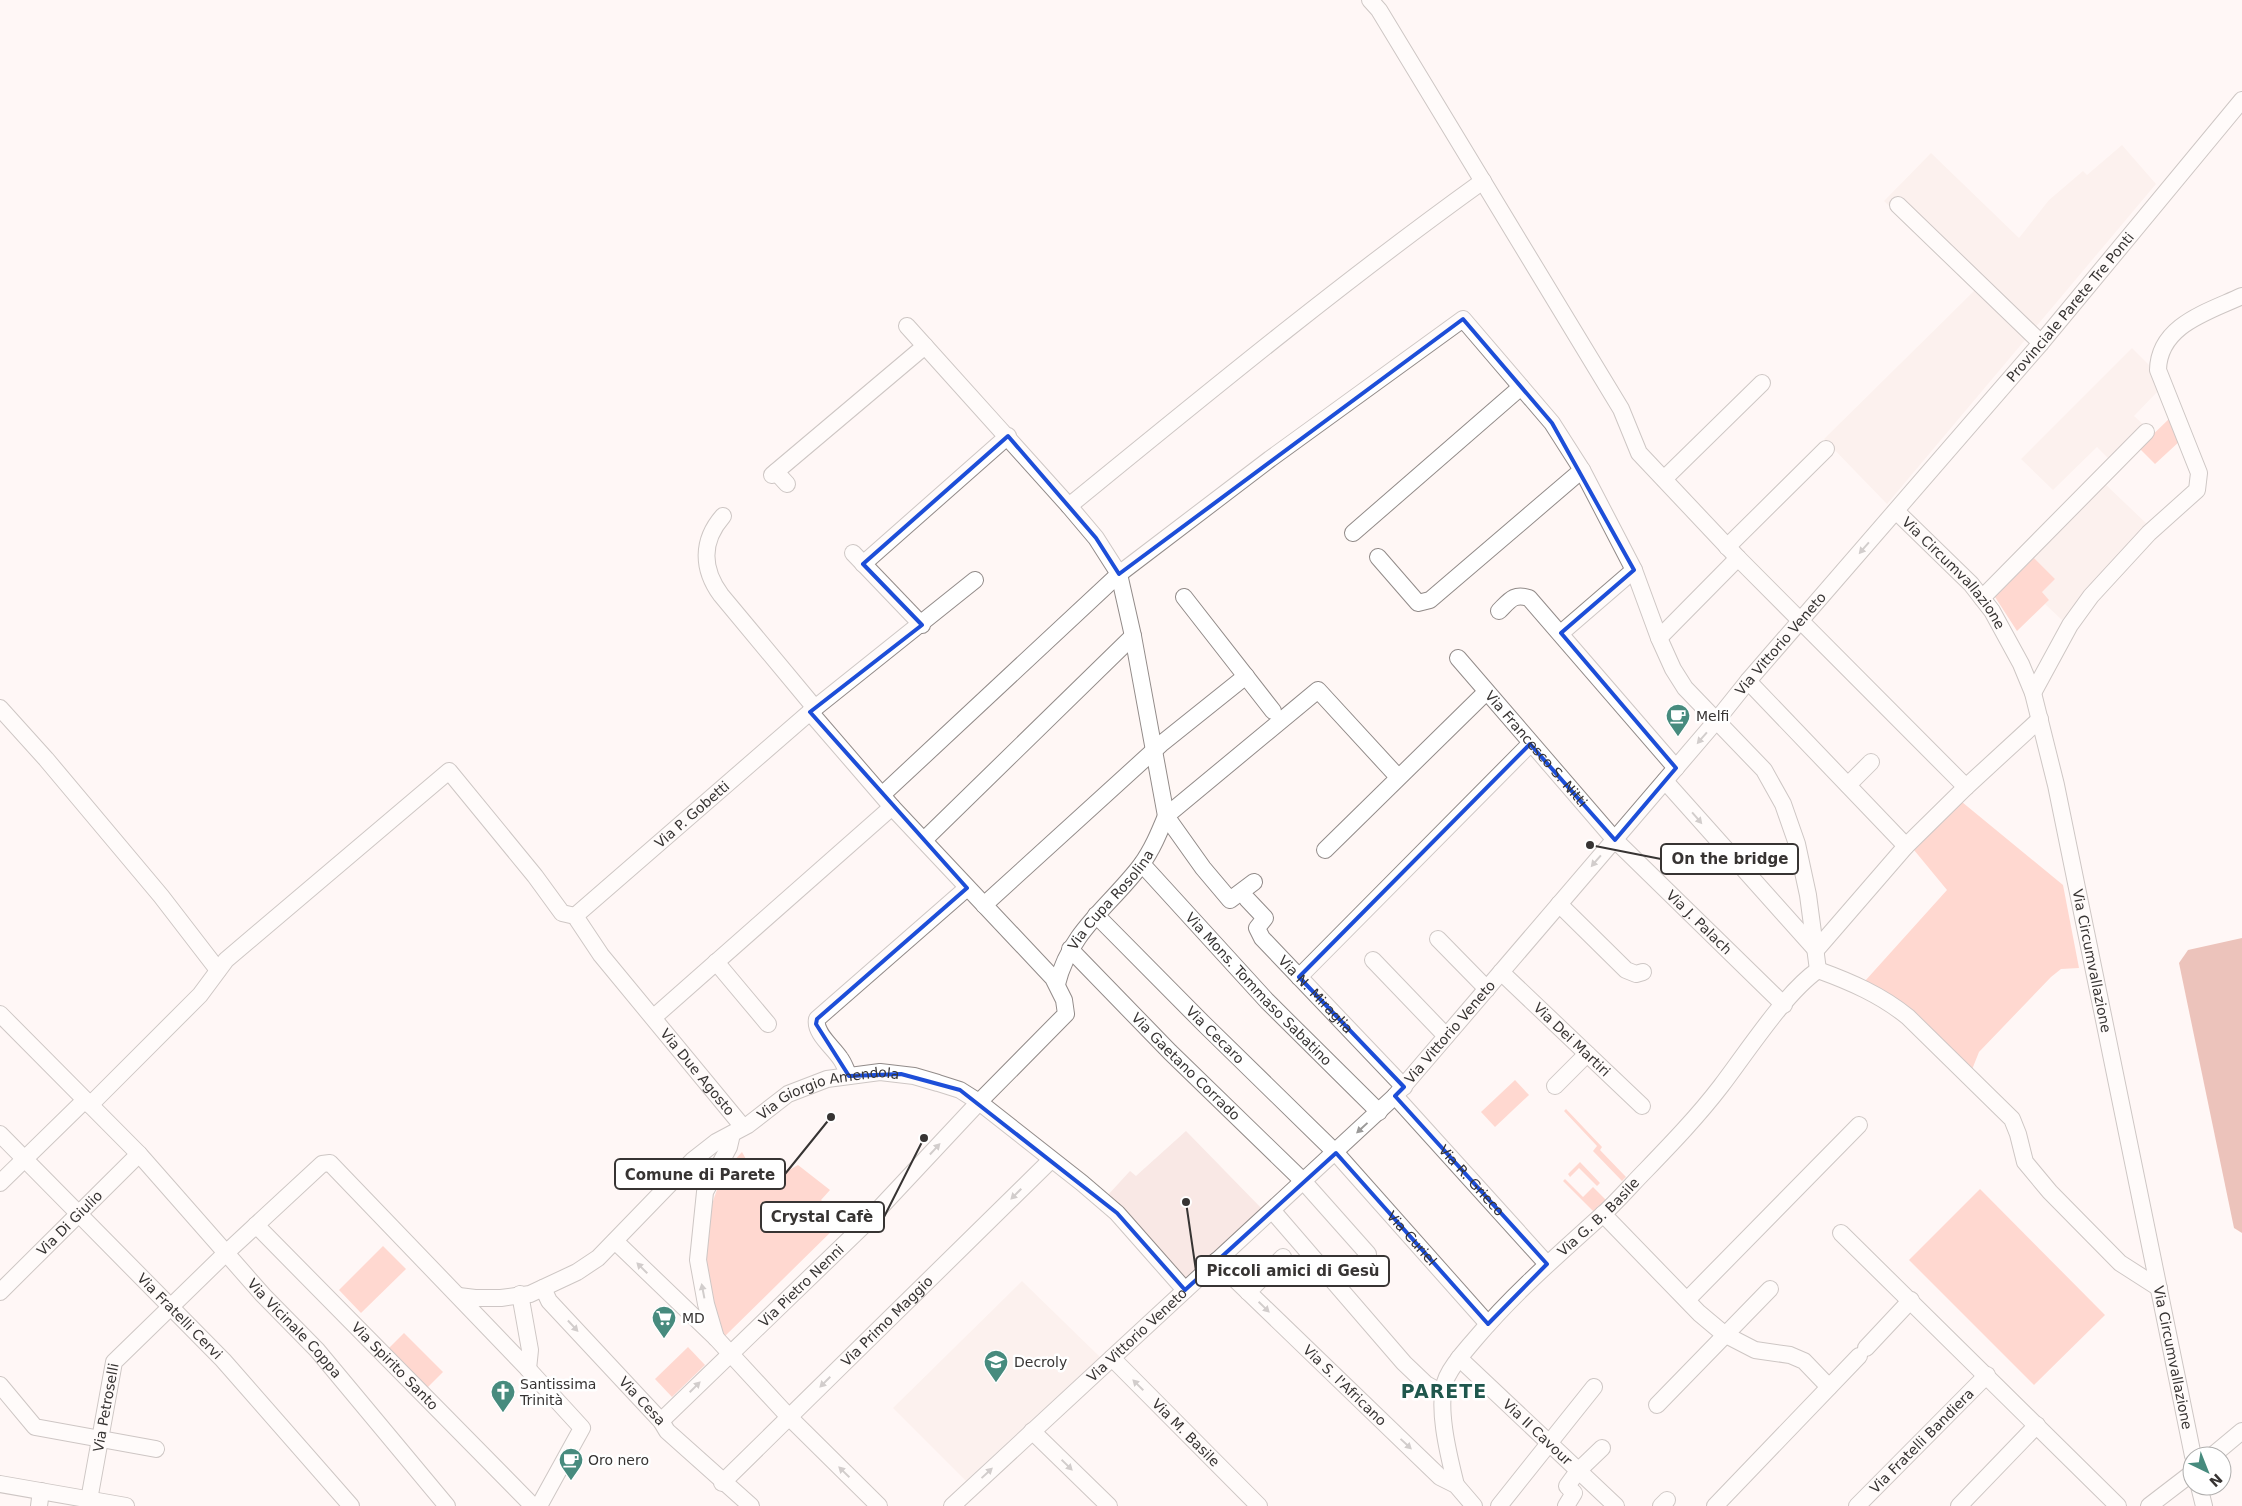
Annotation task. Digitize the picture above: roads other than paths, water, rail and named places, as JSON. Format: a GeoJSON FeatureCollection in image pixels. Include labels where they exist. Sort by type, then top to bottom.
{"type":"FeatureCollection","features":[{"type":"Feature","properties":{"kind":"street"},"geometry":{"type":"LineString","coordinates":[[1370,0],[1379,10],[1621,409],[1639,453],[1733,553],[1966,786]]}},
{"type":"Feature","properties":{"kind":"street","name":"Provinciale Parete Tre Ponti"},"geometry":{"type":"LineString","coordinates":[[1896,511],[2041,343],[2242,100]]}},
{"type":"Feature","properties":{"kind":"street"},"geometry":{"type":"LineString","coordinates":[[1069,506],[1397,243],[1483,181]]}},
{"type":"Feature","properties":{"kind":"street"},"geometry":{"type":"LineString","coordinates":[[1898,205],[2041,343]]}},
{"type":"Feature","properties":{"kind":"street"},"geometry":{"type":"LineString","coordinates":[[2033,693],[2070,625],[2090,596],[2149,533],[2197,490],[2199,473],[2158,370],[2159,357],[2171,335],[2182,324],[2242,296]]}},
{"type":"Feature","properties":{"kind":"street"},"geometry":{"type":"LineString","coordinates":[[654,1017],[716,962],[888,800],[1119,574],[1270,459],[1463,319],[1552,423],[1582,470],[1634,570],[1659,638],[1673,669],[1685,688],[1764,770],[1783,804],[1798,844],[1808,895],[1818,970],[1869,991],[1890,1002],[1908,1017],[2012,1119],[2026,1162],[2050,1192],[2120,1263],[2159,1288]]}},
{"type":"Feature","properties":{"kind":"street"},"geometry":{"type":"LineString","coordinates":[[906,326],[1008,436],[1069,506],[1096,538],[1119,574],[1134,636],[1166,816],[1203,868],[1230,900],[1254,882]]}},
{"type":"Feature","properties":{"kind":"street"},"geometry":{"type":"LineString","coordinates":[[787,484],[774,474],[925,346]]}},
{"type":"Feature","properties":{"kind":"street"},"geometry":{"type":"LineString","coordinates":[[1664,479],[1762,383]]}},
{"type":"Feature","properties":{"kind":"street"},"geometry":{"type":"LineString","coordinates":[[1353,533],[1521,388]]}},
{"type":"Feature","properties":{"kind":"street"},"geometry":{"type":"LineString","coordinates":[[1982,598],[2146,432]]}},
{"type":"Feature","properties":{"kind":"street"},"geometry":{"type":"LineString","coordinates":[[922,624],[858,559],[1008,436]]}},
{"type":"Feature","properties":{"kind":"street"},"geometry":{"type":"LineString","coordinates":[[1659,638],[1826,449]]}},
{"type":"Feature","properties":{"kind":"street"},"geometry":{"type":"LineString","coordinates":[[1378,558],[1418,603],[1430,600],[1582,470]]}},
{"type":"Feature","properties":{"kind":"street","name":"Via Circumvallazione"},"geometry":{"type":"LineString","coordinates":[[1896,511],[1971,584],[1982,598],[2008,640],[2033,693],[2056,785],[2191,1446]]}},
{"type":"Feature","properties":{"kind":"street","name":"Via Vittorio Veneto"},"geometry":{"type":"LineString","coordinates":[[952,1506],[1216,1261],[1274,1213],[1399,1091],[1615,840],[1748,681],[1896,511]]}},
{"type":"Feature","properties":{"kind":"street"},"geometry":{"type":"LineString","coordinates":[[723,516],[717,523],[709,540],[706,558],[710,579],[721,596],[888,800],[1057,984]]}},
{"type":"Feature","properties":{"kind":"street"},"geometry":{"type":"LineString","coordinates":[[1561,633],[1634,570]]}},
{"type":"Feature","properties":{"kind":"street","name":"Via P. Gobetti"},"geometry":{"type":"LineString","coordinates":[[575,916],[813,710],[975,580]]}},
{"type":"Feature","properties":{"kind":"street"},"geometry":{"type":"LineString","coordinates":[[1500,611],[1513,598],[1521,595],[1529,598],[1676,768]]}},
{"type":"Feature","properties":{"kind":"street"},"geometry":{"type":"LineString","coordinates":[[1184,597],[1273,711]]}},
{"type":"Feature","properties":{"kind":"street"},"geometry":{"type":"LineString","coordinates":[[924,840],[1134,636]]}},
{"type":"Feature","properties":{"kind":"street","name":"Via Francesco S. Nitti"},"geometry":{"type":"LineString","coordinates":[[1458,658],[1530,744],[1615,840]]}},
{"type":"Feature","properties":{"kind":"street"},"geometry":{"type":"LineString","coordinates":[[984,905],[1155,749],[1246,676]]}},
{"type":"Feature","properties":{"kind":"street"},"geometry":{"type":"LineString","coordinates":[[1748,681],[1906,846]]}},
{"type":"Feature","properties":{"kind":"street"},"geometry":{"type":"LineString","coordinates":[[1166,816],[1318,690],[1398,777]]}},
{"type":"Feature","properties":{"kind":"street"},"geometry":{"type":"LineString","coordinates":[[1325,850],[1481,697]]}},
{"type":"Feature","properties":{"kind":"street"},"geometry":{"type":"LineString","coordinates":[[0,708],[46,759],[161,896],[218,970]]}},
{"type":"Feature","properties":{"kind":"street"},"geometry":{"type":"LineString","coordinates":[[1816,950],[1906,846],[1966,786],[2040,719]]}},
{"type":"Feature","properties":{"kind":"street"},"geometry":{"type":"LineString","coordinates":[[1300,977],[1530,744]]}},
{"type":"Feature","properties":{"kind":"street"},"geometry":{"type":"LineString","coordinates":[[1848,785],[1870,762]]}},
{"type":"Feature","properties":{"kind":"street"},"geometry":{"type":"LineString","coordinates":[[0,1183],[200,995],[226,960],[449,771],[535,876],[562,913],[575,916]]}},
{"type":"Feature","properties":{"kind":"street"},"geometry":{"type":"LineString","coordinates":[[1665,781],[1816,950]]}},
{"type":"Feature","properties":{"kind":"street","name":"Via Cupa Rosolina"},"geometry":{"type":"LineString","coordinates":[[1057,984],[1070,949],[1096,915],[1142,864],[1156,841],[1166,816]]}},
{"type":"Feature","properties":{"kind":"street","name":"Via J. Palach"},"geometry":{"type":"LineString","coordinates":[[1615,840],[1784,1004]]}},
{"type":"Feature","properties":{"kind":"street","name":"Via Mons. Tommaso Sabatino"},"geometry":{"type":"LineString","coordinates":[[1142,864],[1267,1001],[1379,1112]]}},
{"type":"Feature","properties":{"kind":"street"},"geometry":{"type":"LineString","coordinates":[[848,1076],[841,1058],[819,1031],[816,1024],[817,1018],[967,888]]}},
{"type":"Feature","properties":{"kind":"street","name":"Via N. Miraglia"},"geometry":{"type":"LineString","coordinates":[[1247,899],[1265,918],[1257,928],[1262,938],[1300,977],[1399,1091]]}},
{"type":"Feature","properties":{"kind":"street"},"geometry":{"type":"LineString","coordinates":[[1559,904],[1626,970],[1636,974],[1643,972]]}},
{"type":"Feature","properties":{"kind":"street","name":"Via Cecaro"},"geometry":{"type":"LineString","coordinates":[[1096,915],[1336,1153]]}},
{"type":"Feature","properties":{"kind":"street","name":"Via Due Agosto"},"geometry":{"type":"LineString","coordinates":[[575,916],[600,955],[654,1017],[737,1131]]}},
{"type":"Feature","properties":{"kind":"street"},"geometry":{"type":"LineString","coordinates":[[1438,939],[1487,989]]}},
{"type":"Feature","properties":{"kind":"street","name":"Via Gaetano Corrado"},"geometry":{"type":"LineString","coordinates":[[1070,949],[1170,1052],[1304,1182],[1368,1254]]}},
{"type":"Feature","properties":{"kind":"street"},"geometry":{"type":"LineString","coordinates":[[1373,960],[1446,1036]]}},
{"type":"Feature","properties":{"kind":"street"},"geometry":{"type":"LineString","coordinates":[[716,962],[768,1024]]}},
{"type":"Feature","properties":{"kind":"street","name":"Via G. B. Basile"},"geometry":{"type":"LineString","coordinates":[[1456,1485],[1445,1433],[1442,1392],[1447,1377],[1459,1358],[1488,1324],[1547,1264],[1603,1214],[1685,1130],[1720,1088],[1784,1004],[1818,970]]}},
{"type":"Feature","properties":{"kind":"street","name":"Via Dei Martiri"},"geometry":{"type":"LineString","coordinates":[[1501,972],[1642,1106]]}},
{"type":"Feature","properties":{"kind":"street","name":"Via Pietro Nenni"},"geometry":{"type":"LineString","coordinates":[[661,1421],[862,1227],[979,1102],[1066,1014],[1064,1000],[1057,984]]}},
{"type":"Feature","properties":{"kind":"street","name":"Via Vicinale Coppa"},"geometry":{"type":"LineString","coordinates":[[0,1014],[138,1154],[227,1252],[263,1295],[323,1357],[447,1506]]}},
{"type":"Feature","properties":{"kind":"street"},"geometry":{"type":"LineString","coordinates":[[1555,1086],[1587,1054]]}},
{"type":"Feature","properties":{"kind":"street","name":"Via Giorgio Amendola"},"geometry":{"type":"LineString","coordinates":[[459,1296],[502,1298],[530,1294],[584,1268],[598,1258],[615,1241],[692,1160],[716,1142],[737,1131],[788,1094],[827,1079],[880,1072],[914,1076],[960,1090],[979,1102],[1117,1213],[1185,1290]]}},
{"type":"Feature","properties":{"kind":"street","name":"Via R. Grieco"},"geometry":{"type":"LineString","coordinates":[[1399,1091],[1547,1264]]}},
{"type":"Feature","properties":{"kind":"street"},"geometry":{"type":"LineString","coordinates":[[1687,1300],[1859,1125]]}},
{"type":"Feature","properties":{"kind":"street"},"geometry":{"type":"LineString","coordinates":[[716,1338],[706,1304],[698,1260],[705,1192],[737,1131]]}},
{"type":"Feature","properties":{"kind":"street","name":"Via Fratelli Cervi"},"geometry":{"type":"LineString","coordinates":[[0,1134],[172,1307],[222,1360],[351,1506]]}},
{"type":"Feature","properties":{"kind":"street","name":"Via Curiel"},"geometry":{"type":"LineString","coordinates":[[1336,1153],[1488,1324]]}},
{"type":"Feature","properties":{"kind":"street","name":"Via Di Giulio"},"geometry":{"type":"LineString","coordinates":[[0,1292],[138,1154]]}},
{"type":"Feature","properties":{"kind":"street","name":"Via Primo Maggio"},"geometry":{"type":"LineString","coordinates":[[722,1483],[1051,1160]]}},
{"type":"Feature","properties":{"kind":"street","name":"Via Petroselli"},"geometry":{"type":"LineString","coordinates":[[90,1500],[114,1362],[227,1252],[322,1164],[330,1163],[459,1296]]}},
{"type":"Feature","properties":{"kind":"street"},"geometry":{"type":"LineString","coordinates":[[1274,1213],[1404,1363],[1426,1384],[1442,1392]]}},
{"type":"Feature","properties":{"kind":"street"},"geometry":{"type":"LineString","coordinates":[[1603,1214],[1687,1300],[1724,1334],[1755,1350],[1790,1355],[1804,1362],[1829,1387]]}},
{"type":"Feature","properties":{"kind":"street","name":"Via Spirito Santo"},"geometry":{"type":"LineString","coordinates":[[256,1225],[533,1506]]}},
{"type":"Feature","properties":{"kind":"street"},"geometry":{"type":"LineString","coordinates":[[1841,1233],[2118,1506]]}},
{"type":"Feature","properties":{"kind":"street"},"geometry":{"type":"LineString","coordinates":[[615,1241],[716,1338],[789,1418],[879,1506]]}},
{"type":"Feature","properties":{"kind":"street"},"geometry":{"type":"LineString","coordinates":[[1248,1292],[1283,1257]]}},
{"type":"Feature","properties":{"kind":"street","name":"Via S. l'Africano"},"geometry":{"type":"LineString","coordinates":[[1216,1261],[1440,1476],[1456,1485],[1474,1506]]}},
{"type":"Feature","properties":{"kind":"street","name":"Via Cesa"},"geometry":{"type":"LineString","coordinates":[[543,1288],[549,1301],[661,1421],[667,1431],[722,1483],[750,1506]]}},
{"type":"Feature","properties":{"kind":"street"},"geometry":{"type":"LineString","coordinates":[[1657,1405],[1724,1334],[1770,1289]]}},
{"type":"Feature","properties":{"kind":"street"},"geometry":{"type":"LineString","coordinates":[[520,1294],[530,1350],[528,1369]]}},
{"type":"Feature","properties":{"kind":"street"},"geometry":{"type":"LineString","coordinates":[[459,1296],[582,1428],[539,1506]]}},
{"type":"Feature","properties":{"kind":"street"},"geometry":{"type":"LineString","coordinates":[[1715,1506],[1863,1352],[1910,1300]]}},
{"type":"Feature","properties":{"kind":"street","name":"Via M. Basile"},"geometry":{"type":"LineString","coordinates":[[1112,1358],[1259,1506]]}},
{"type":"Feature","properties":{"kind":"street","name":"Via II Cavour"},"geometry":{"type":"LineString","coordinates":[[1459,1358],[1616,1506]]}},
{"type":"Feature","properties":{"kind":"street","name":"Via Fratelli Bandiera"},"geometry":{"type":"LineString","coordinates":[[1858,1506],[1987,1375]]}},
{"type":"Feature","properties":{"kind":"street"},"geometry":{"type":"LineString","coordinates":[[0,1385],[35,1427],[156,1449]]}},
{"type":"Feature","properties":{"kind":"street"},"geometry":{"type":"LineString","coordinates":[[1499,1506],[1594,1387]]}},
{"type":"Feature","properties":{"kind":"street"},"geometry":{"type":"LineString","coordinates":[[1959,1506],[2037,1425]]}},
{"type":"Feature","properties":{"kind":"street"},"geometry":{"type":"LineString","coordinates":[[1032,1431],[1109,1506]]}},
{"type":"Feature","properties":{"kind":"street"},"geometry":{"type":"LineString","coordinates":[[2224,1446],[2242,1431]]}},
{"type":"Feature","properties":{"kind":"street"},"geometry":{"type":"LineString","coordinates":[[1566,1506],[1574,1493],[1567,1486],[1578,1471],[1602,1448]]}},
{"type":"Feature","properties":{"kind":"street"},"geometry":{"type":"LineString","coordinates":[[2150,1506],[2182,1481]]}},
{"type":"Feature","properties":{"kind":"street"},"geometry":{"type":"LineString","coordinates":[[0,1484],[40,1499],[90,1500],[126,1506]]}},
{"type":"Feature","properties":{"kind":"place","name":"Melfi"},"geometry":{"type":"Point","coordinates":[1678,737]}},
{"type":"Feature","properties":{"kind":"place","name":"On the bridge"},"geometry":{"type":"Point","coordinates":[1590,845]}},
{"type":"Feature","properties":{"kind":"place","name":"Comune di Parete"},"geometry":{"type":"Point","coordinates":[831,1117]}},
{"type":"Feature","properties":{"kind":"place","name":"Crystal Cafè"},"geometry":{"type":"Point","coordinates":[924,1138]}},
{"type":"Feature","properties":{"kind":"place","name":"Piccoli amici di Gesù"},"geometry":{"type":"Point","coordinates":[1186,1202]}},
{"type":"Feature","properties":{"kind":"place","name":"MD"},"geometry":{"type":"Point","coordinates":[664,1339]}},
{"type":"Feature","properties":{"kind":"place","name":"Decroly"},"geometry":{"type":"Point","coordinates":[996,1383]}},
{"type":"Feature","properties":{"kind":"place","name":"Santissima Trinità"},"geometry":{"type":"Point","coordinates":[503,1413]}},
{"type":"Feature","properties":{"kind":"place","name":"Oro nero"},"geometry":{"type":"Point","coordinates":[571,1481]}},
{"type":"Feature","properties":{"kind":"district","name":"PARETE"},"geometry":{"type":"Point","coordinates":[1444,1391]}}]}
